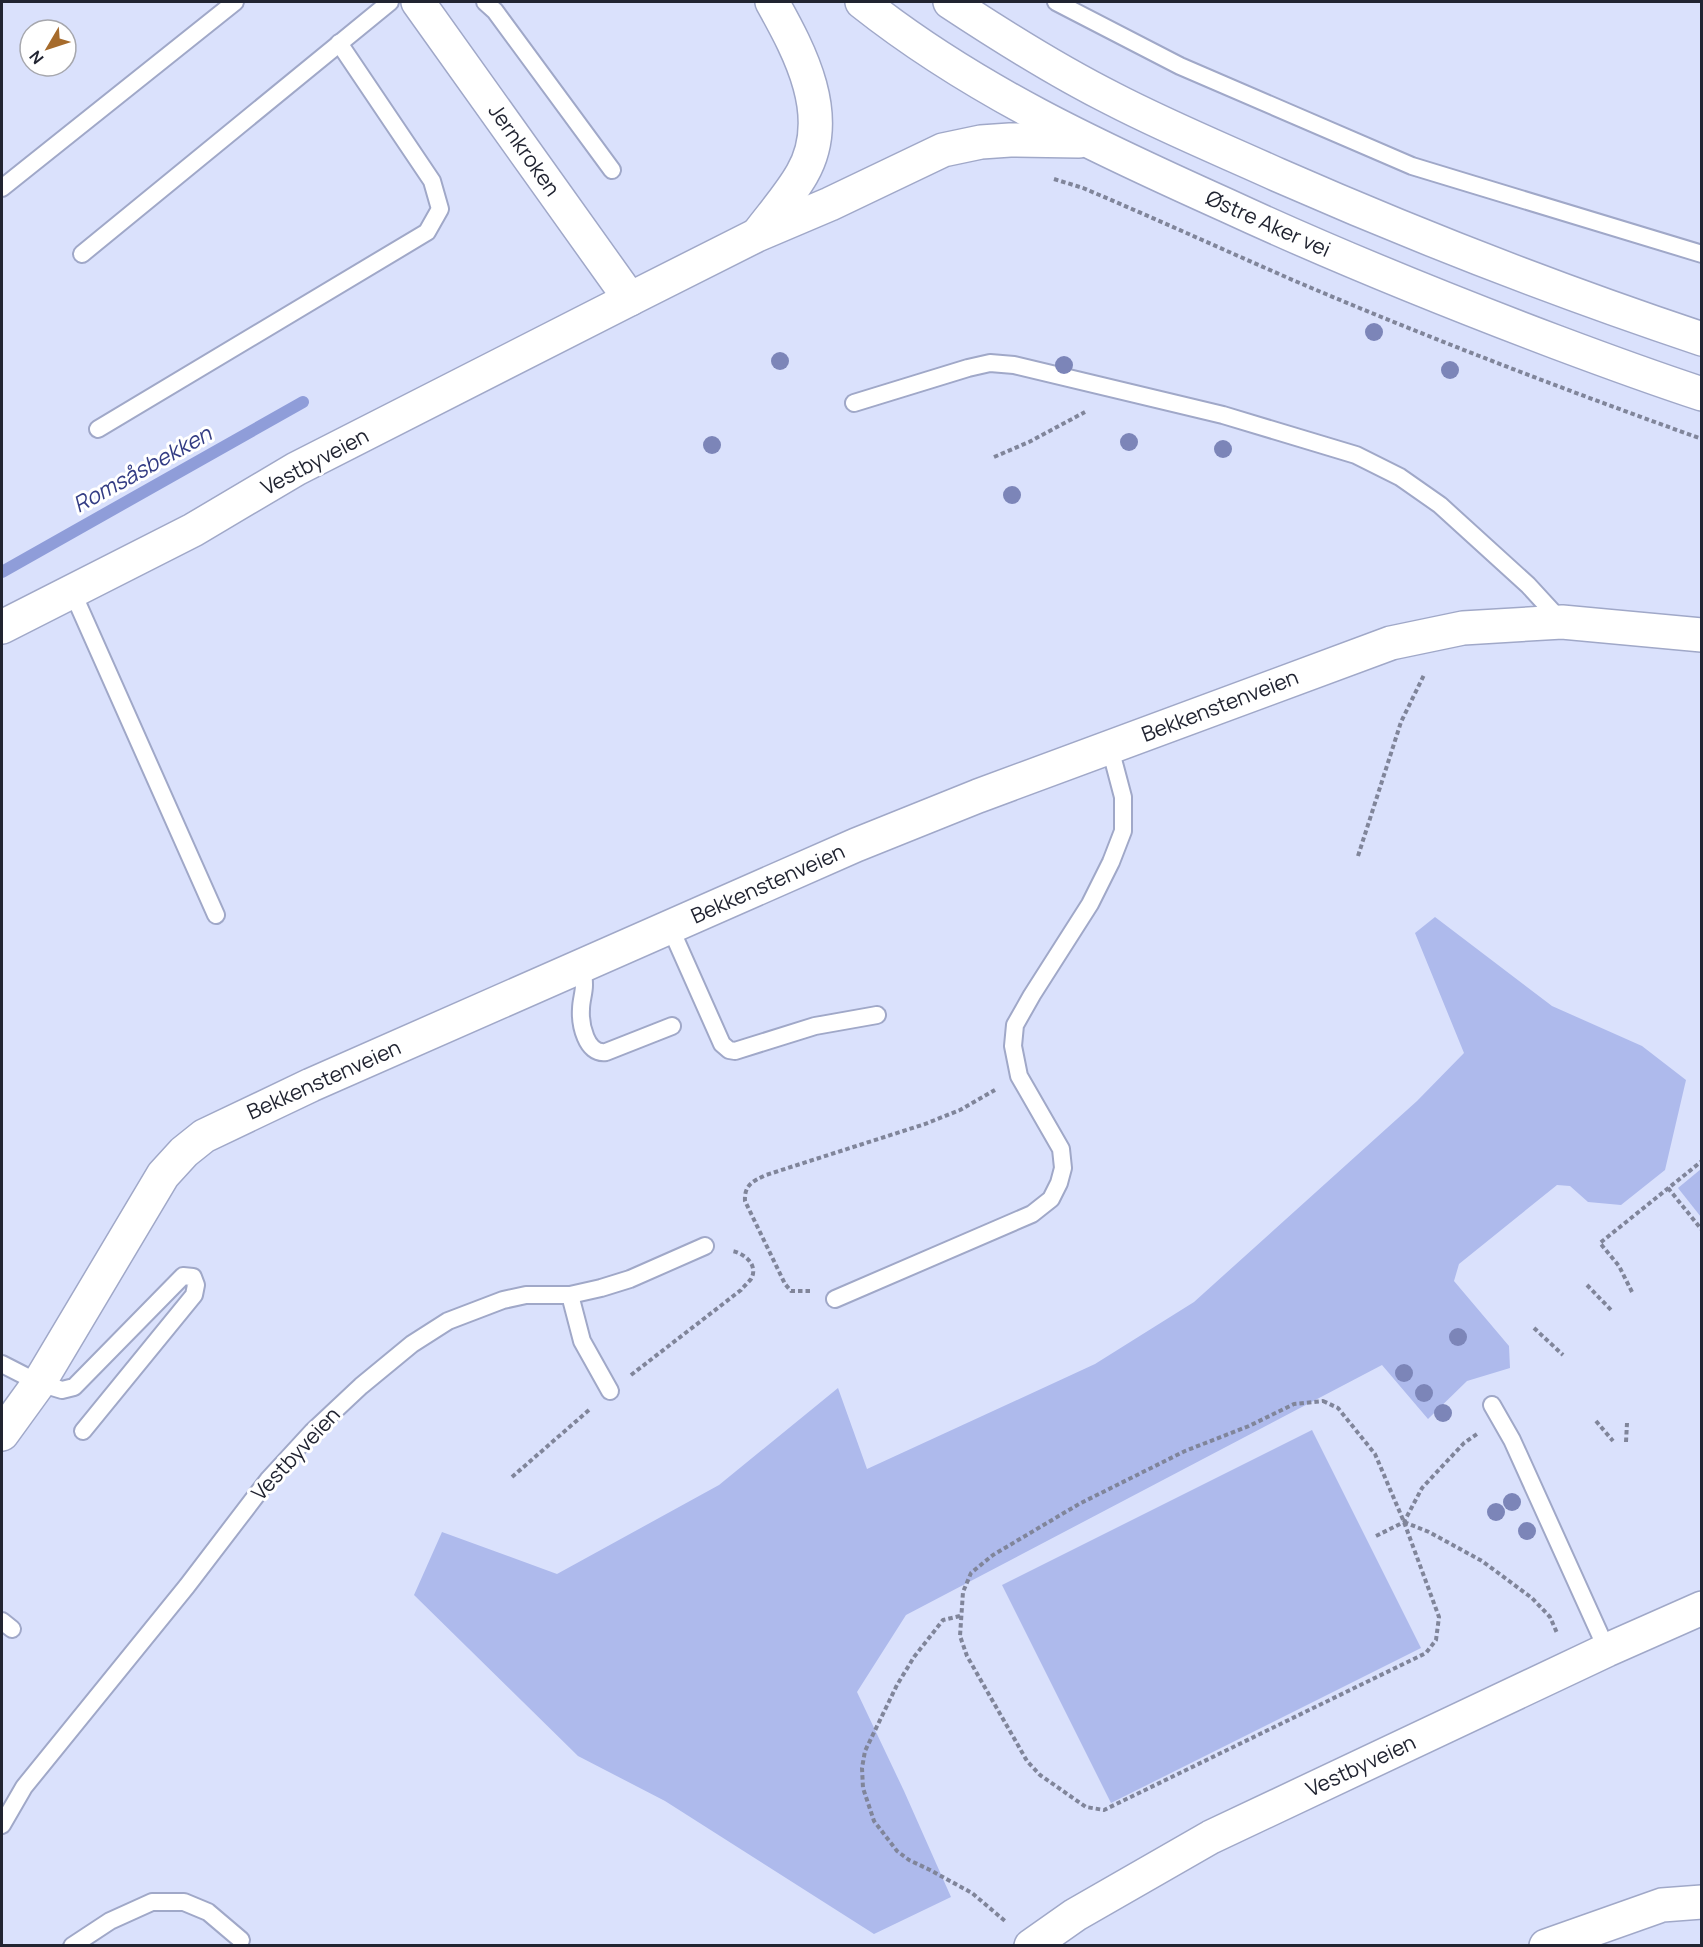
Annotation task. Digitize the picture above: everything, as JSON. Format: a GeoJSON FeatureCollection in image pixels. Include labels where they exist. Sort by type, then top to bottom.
{"type":"FeatureCollection","features":[{"type":"Feature","properties":{"kind":"main road","name":"Jernkroken"},"geometry":{"type":"LineString","coordinates":[[418,2],[630,298]]}},
{"type":"Feature","properties":{"kind":"main road"},"geometry":{"type":"LineString","coordinates":[[757,235],[802,174],[813,144],[816,121],[806,71],[772,2]]}},
{"type":"Feature","properties":{"kind":"main road","name":"Østre Aker vei"},"geometry":{"type":"LineString","coordinates":[[862,2],[960,72],[1087,141],[1331,253],[1472,310],[1701,394]]}},
{"type":"Feature","properties":{"kind":"main road"},"geometry":{"type":"LineString","coordinates":[[950,2],[1064,73],[1113,100],[1208,144],[1333,199],[1490,263],[1608,308],[1701,339]]}},
{"type":"Feature","properties":{"kind":"main road","name":"Vestbyveien"},"geometry":{"type":"LineString","coordinates":[[2,627],[193,530],[296,470],[630,298],[757,235],[830,204],[943,150],[981,142],[1010,140],[1087,141]]}},
{"type":"Feature","properties":{"kind":"main road","name":"Bekkenstenveien"},"geometry":{"type":"LineString","coordinates":[[2,1434],[39,1383],[163,1175],[184,1152],[204,1136],[311,1085],[856,845],[978,796],[1391,643],[1463,628],[1562,622],[1701,635]]}},
{"type":"Feature","properties":{"kind":"main road","name":"Vestbyveien"},"geometry":{"type":"LineString","coordinates":[[1031,1946],[1075,1915],[1211,1837],[1701,1608]]}},
{"type":"Feature","properties":{"kind":"main road"},"geometry":{"type":"LineString","coordinates":[[1546,1946],[1662,1905],[1701,1902]]}},
{"type":"Feature","properties":{"kind":"lane"},"geometry":{"type":"LineString","coordinates":[[2,188],[235,2]]}},
{"type":"Feature","properties":{"kind":"lane"},"geometry":{"type":"LineString","coordinates":[[82,254],[390,2]]}},
{"type":"Feature","properties":{"kind":"lane"},"geometry":{"type":"LineString","coordinates":[[485,2],[495,11],[612,170]]}},
{"type":"Feature","properties":{"kind":"lane"},"geometry":{"type":"LineString","coordinates":[[1056,2],[1180,66],[1412,166],[1701,255]]}},
{"type":"Feature","properties":{"kind":"lane"},"geometry":{"type":"LineString","coordinates":[[98,429],[427,232],[440,209],[432,180],[339,43]]}},
{"type":"Feature","properties":{"kind":"lane"},"geometry":{"type":"LineString","coordinates":[[854,404],[968,368],[990,363],[1014,365],[1223,415],[1356,455],[1400,477],[1440,505],[1528,585],[1562,622]]}},
{"type":"Feature","properties":{"kind":"lane"},"geometry":{"type":"LineString","coordinates":[[72,591],[216,915]]}},
{"type":"Feature","properties":{"kind":"lane"},"geometry":{"type":"LineString","coordinates":[[835,1299],[1032,1214],[1051,1199],[1059,1183],[1063,1168],[1060,1149],[1019,1076],[1014,1046],[1015,1025],[1090,904],[1111,862],[1122,831],[1123,797],[1110,748]]}},
{"type":"Feature","properties":{"kind":"lane"},"geometry":{"type":"LineString","coordinates":[[670,927],[718,1037],[729,1050],[735,1051],[814,1026],[877,1015]]}},
{"type":"Feature","properties":{"kind":"lane"},"geometry":{"type":"LineString","coordinates":[[582,966],[585,986],[581,1018],[588,1043],[594,1051],[606,1052],[672,1026]]}},
{"type":"Feature","properties":{"kind":"lane","name":"Vestbyveien"},"geometry":{"type":"LineString","coordinates":[[2,1825],[24,1787],[187,1586],[268,1480],[313,1431],[361,1386],[412,1344],[448,1321],[503,1300],[526,1295],[570,1295],[630,1279],[705,1245]]}},
{"type":"Feature","properties":{"kind":"lane"},"geometry":{"type":"LineString","coordinates":[[2,1364],[39,1383],[62,1390],[74,1387],[183,1276],[193,1277],[196,1285],[194,1294],[83,1431]]}},
{"type":"Feature","properties":{"kind":"lane"},"geometry":{"type":"LineString","coordinates":[[570,1295],[582,1341],[610,1391]]}},
{"type":"Feature","properties":{"kind":"lane"},"geometry":{"type":"LineString","coordinates":[[1496,1412],[1512,1440],[1607,1650]]}},
{"type":"Feature","properties":{"kind":"lane"},"geometry":{"type":"LineString","coordinates":[[72,1946],[110,1921],[152,1902],[184,1902],[208,1912],[241,1940]]}},
{"type":"Feature","properties":{"kind":"path"},"geometry":{"type":"LineString","coordinates":[[1053,179],[1083,188],[1296,281],[1461,348],[1592,400],[1701,439]]}},
{"type":"Feature","properties":{"kind":"path"},"geometry":{"type":"LineString","coordinates":[[994,457],[1029,442],[1085,412],[1109,389]]}},
{"type":"Feature","properties":{"kind":"path"},"geometry":{"type":"LineString","coordinates":[[1358,856],[1401,722],[1423,676],[1430,671]]}},
{"type":"Feature","properties":{"kind":"path"},"geometry":{"type":"LineString","coordinates":[[835,1299],[817,1291],[791,1291],[785,1284],[745,1201],[744,1192],[748,1184],[766,1175],[925,1124],[960,1110],[1019,1076]]}},
{"type":"Feature","properties":{"kind":"path"},"geometry":{"type":"LineString","coordinates":[[1632,1292],[1619,1266],[1600,1243],[1701,1161]]}},
{"type":"Feature","properties":{"kind":"path"},"geometry":{"type":"LineString","coordinates":[[1668,1188],[1701,1230]]}},
{"type":"Feature","properties":{"kind":"path"},"geometry":{"type":"LineString","coordinates":[[512,1477],[610,1391],[741,1290],[752,1277],[750,1261],[745,1255],[705,1245]]}},
{"type":"Feature","properties":{"kind":"path"},"geometry":{"type":"LineString","coordinates":[[1587,1285],[1612,1311]]}},
{"type":"Feature","properties":{"kind":"path"},"geometry":{"type":"LineString","coordinates":[[1534,1328],[1563,1355]]}},
{"type":"Feature","properties":{"kind":"path"},"geometry":{"type":"LineString","coordinates":[[1323,1401],[1338,1408],[1375,1454],[1404,1522],[1439,1617],[1436,1640],[1426,1653],[1104,1810],[1086,1807],[1040,1774],[1027,1761],[967,1656],[960,1636],[960,1616],[963,1593],[971,1573],[993,1554],[1079,1504],[1185,1451],[1249,1426],[1294,1404],[1323,1401]]}},
{"type":"Feature","properties":{"kind":"path"},"geometry":{"type":"LineString","coordinates":[[1376,1536],[1404,1522],[1422,1488],[1496,1412]]}},
{"type":"Feature","properties":{"kind":"path"},"geometry":{"type":"LineString","coordinates":[[1596,1421],[1613,1441]]}},
{"type":"Feature","properties":{"kind":"path"},"geometry":{"type":"LineString","coordinates":[[1626,1442],[1627,1423]]}},
{"type":"Feature","properties":{"kind":"path"},"geometry":{"type":"LineString","coordinates":[[1404,1522],[1429,1532],[1482,1561],[1532,1598],[1550,1617],[1572,1667]]}},
{"type":"Feature","properties":{"kind":"path"},"geometry":{"type":"LineString","coordinates":[[960,1616],[943,1620],[914,1657],[897,1685],[865,1751],[862,1768],[863,1788],[874,1821],[897,1851],[909,1860],[972,1893],[1007,1924]]}},
{"type":"Feature","properties":{"kind":"shaded area"},"geometry":{"type":"Polygon","coordinates":[[[1435,917],[1552,1006],[1642,1046],[1686,1080],[1665,1170],[1621,1205],[1588,1202],[1570,1186],[1557,1185],[1459,1264],[1454,1281],[1509,1346],[1510,1368],[1467,1381],[1428,1419],[1382,1365],[906,1615],[857,1692],[951,1897],[874,1934],[665,1801],[578,1756],[414,1595],[442,1532],[557,1574],[719,1485],[838,1388],[867,1469],[1095,1364],[1194,1302],[1417,1101],[1464,1053],[1415,933],[1435,917]]]}},
{"type":"Feature","properties":{"kind":"shaded area"},"geometry":{"type":"Polygon","coordinates":[[[1701,1169],[1701,1217],[1678,1188],[1701,1169]]]}},
{"type":"Feature","properties":{"kind":"shaded area"},"geometry":{"type":"Polygon","coordinates":[[[1312,1430],[1421,1648],[1111,1803],[1002,1585],[1312,1430]]]}},
{"type":"Feature","properties":{"kind":"waterway","name":"Romsåsbekken"},"geometry":{"type":"LineString","coordinates":[[2,572],[303,402]]}}]}
